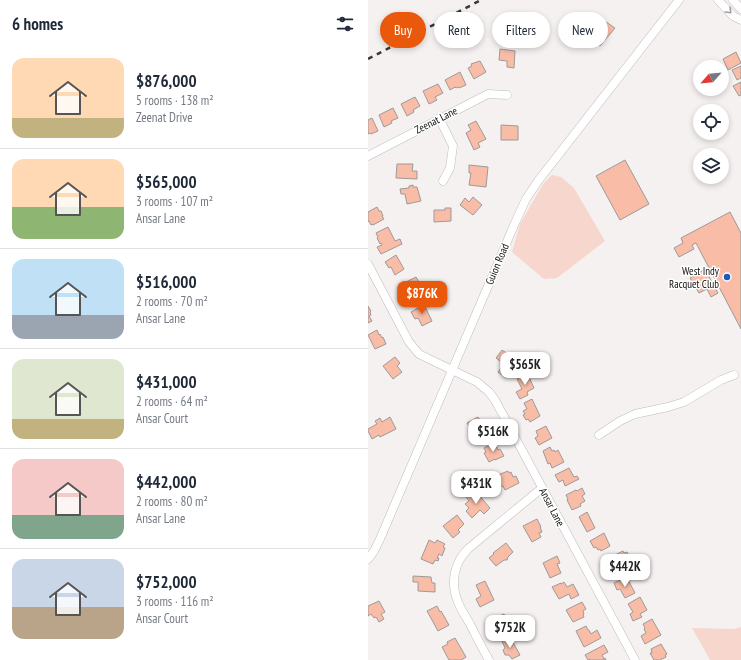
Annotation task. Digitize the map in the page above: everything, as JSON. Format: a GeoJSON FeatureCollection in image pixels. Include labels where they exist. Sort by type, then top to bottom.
{"type":"FeatureCollection","features":[{"type":"Feature","properties":{"kind":"street","name":"Guion Road"},"geometry":{"type":"LineString","coordinates":[[368,559],[380,539],[522,206],[532,190],[679,0]]}},
{"type":"Feature","properties":{"kind":"street"},"geometry":{"type":"LineString","coordinates":[[718,0],[733,16],[741,20]]}},
{"type":"Feature","properties":{"kind":"street"},"geometry":{"type":"LineString","coordinates":[[734,0],[741,9]]}},
{"type":"Feature","properties":{"kind":"street","name":"Zeenat Lane"},"geometry":{"type":"LineString","coordinates":[[368,156],[488,94],[507,94]]}},
{"type":"Feature","properties":{"kind":"street"},"geometry":{"type":"LineString","coordinates":[[439,118],[453,146],[450,168],[443,182]]}},
{"type":"Feature","properties":{"kind":"street","name":"Ansar Lane"},"geometry":{"type":"LineString","coordinates":[[368,264],[409,342],[416,350],[421,355],[451,371],[477,382],[489,392],[495,400],[634,660]]}},
{"type":"Feature","properties":{"kind":"street"},"geometry":{"type":"LineString","coordinates":[[599,435],[620,421],[635,414],[684,402],[721,380],[734,375]]}},
{"type":"Feature","properties":{"kind":"street"},"geometry":{"type":"LineString","coordinates":[[489,660],[458,603],[454,585],[456,566],[469,548],[542,488]]}},
{"type":"Feature","properties":{"kind":"shaded area"},"geometry":{"type":"Polygon","coordinates":[[[552,175],[561,177],[574,188],[605,241],[557,278],[544,279],[512,252],[520,224],[543,184],[552,175]]]}},
{"type":"Feature","properties":{"kind":"shaded area"},"geometry":{"type":"Polygon","coordinates":[[[741,627],[741,660],[710,660],[692,628],[734,629],[741,627]]]}},
{"type":"Feature","properties":{"kind":"building"},"geometry":{"type":"Polygon","coordinates":[[[608,23],[615,28],[608,36],[608,23]]]}},
{"type":"Feature","properties":{"kind":"building"},"geometry":{"type":"Polygon","coordinates":[[[500,49],[515,51],[514,68],[507,67],[507,61],[499,60],[500,49]]]}},
{"type":"Feature","properties":{"kind":"building"},"geometry":{"type":"Polygon","coordinates":[[[736,52],[741,63],[729,69],[729,60],[723,59],[736,52]]]}},
{"type":"Feature","properties":{"kind":"building"},"geometry":{"type":"Polygon","coordinates":[[[480,61],[486,72],[474,79],[468,68],[472,66],[471,64],[480,61]]]}},
{"type":"Feature","properties":{"kind":"building"},"geometry":{"type":"Polygon","coordinates":[[[741,66],[741,78],[737,80],[732,70],[741,66]]]}},
{"type":"Feature","properties":{"kind":"building"},"geometry":{"type":"Polygon","coordinates":[[[460,72],[466,85],[459,88],[455,87],[450,90],[445,80],[460,72]]]}},
{"type":"Feature","properties":{"kind":"building"},"geometry":{"type":"Polygon","coordinates":[[[741,82],[741,95],[739,96],[733,86],[741,82]]]}},
{"type":"Feature","properties":{"kind":"building"},"geometry":{"type":"Polygon","coordinates":[[[438,84],[443,93],[435,97],[437,100],[429,104],[423,91],[438,84]]]}},
{"type":"Feature","properties":{"kind":"building"},"geometry":{"type":"Polygon","coordinates":[[[415,97],[420,106],[407,116],[401,104],[415,97]]]}},
{"type":"Feature","properties":{"kind":"building"},"geometry":{"type":"Polygon","coordinates":[[[393,108],[398,118],[391,121],[392,123],[384,127],[379,115],[393,108]]]}},
{"type":"Feature","properties":{"kind":"building"},"geometry":{"type":"Polygon","coordinates":[[[372,118],[378,131],[368,134],[368,120],[372,118]]]}},
{"type":"Feature","properties":{"kind":"building"},"geometry":{"type":"Polygon","coordinates":[[[476,121],[486,139],[478,143],[480,147],[474,150],[466,133],[471,130],[468,125],[476,121]]]}},
{"type":"Feature","properties":{"kind":"building"},"geometry":{"type":"Polygon","coordinates":[[[501,125],[518,126],[518,140],[501,140],[501,125]]]}},
{"type":"Feature","properties":{"kind":"building"},"geometry":{"type":"Polygon","coordinates":[[[625,160],[649,204],[620,220],[596,176],[625,160]]]}},
{"type":"Feature","properties":{"kind":"building"},"geometry":{"type":"Polygon","coordinates":[[[397,164],[413,164],[412,171],[417,171],[417,179],[396,178],[397,164]]]}},
{"type":"Feature","properties":{"kind":"building"},"geometry":{"type":"Polygon","coordinates":[[[469,165],[488,167],[486,187],[469,185],[471,173],[469,173],[469,165]]]}},
{"type":"Feature","properties":{"kind":"building"},"geometry":{"type":"Polygon","coordinates":[[[413,185],[413,187],[417,187],[421,201],[407,204],[405,194],[401,194],[400,189],[409,188],[409,186],[413,185]]]}},
{"type":"Feature","properties":{"kind":"building"},"geometry":{"type":"Polygon","coordinates":[[[473,197],[482,205],[473,215],[460,205],[465,198],[469,202],[473,197]]]}},
{"type":"Feature","properties":{"kind":"building"},"geometry":{"type":"Polygon","coordinates":[[[377,207],[379,211],[381,211],[384,219],[371,225],[369,221],[368,222],[368,212],[377,207]]]}},
{"type":"Feature","properties":{"kind":"building"},"geometry":{"type":"Polygon","coordinates":[[[445,208],[451,208],[451,221],[434,222],[434,210],[445,210],[445,208]]]}},
{"type":"Feature","properties":{"kind":"building"},"geometry":{"type":"Polygon","coordinates":[[[730,212],[741,233],[741,329],[696,243],[692,245],[694,249],[679,257],[674,248],[683,243],[681,238],[730,212]]]}},
{"type":"Feature","properties":{"kind":"building"},"geometry":{"type":"Polygon","coordinates":[[[388,227],[395,241],[400,239],[402,244],[381,254],[377,247],[382,245],[377,238],[376,233],[388,227]]]}},
{"type":"Feature","properties":{"kind":"building"},"geometry":{"type":"Polygon","coordinates":[[[396,255],[404,269],[395,275],[391,267],[389,268],[385,262],[396,255]]]}},
{"type":"Feature","properties":{"kind":"building"},"geometry":{"type":"Polygon","coordinates":[[[705,269],[718,293],[711,297],[707,289],[699,293],[690,278],[705,269]]]}},
{"type":"Feature","properties":{"kind":"building"},"geometry":{"type":"Polygon","coordinates":[[[416,277],[423,289],[405,300],[401,293],[406,290],[402,284],[416,277]]]}},
{"type":"Feature","properties":{"kind":"building"},"geometry":{"type":"Polygon","coordinates":[[[424,305],[432,321],[422,326],[418,318],[415,319],[411,312],[424,305]]]}},
{"type":"Feature","properties":{"kind":"building"},"geometry":{"type":"Polygon","coordinates":[[[368,306],[371,311],[371,315],[369,316],[372,321],[368,323],[368,306]]]}},
{"type":"Feature","properties":{"kind":"building"},"geometry":{"type":"Polygon","coordinates":[[[377,330],[379,335],[380,334],[382,338],[383,337],[386,344],[375,349],[368,335],[377,330]]]}},
{"type":"Feature","properties":{"kind":"building"},"geometry":{"type":"Polygon","coordinates":[[[502,350],[518,361],[506,378],[498,372],[504,364],[496,358],[502,350]]]}},
{"type":"Feature","properties":{"kind":"building"},"geometry":{"type":"Polygon","coordinates":[[[395,357],[400,363],[397,366],[402,372],[393,379],[383,366],[395,357]]]}},
{"type":"Feature","properties":{"kind":"building"},"geometry":{"type":"Polygon","coordinates":[[[527,373],[534,388],[527,392],[528,395],[520,399],[516,392],[522,389],[517,379],[527,373]]]}},
{"type":"Feature","properties":{"kind":"building"},"geometry":{"type":"Polygon","coordinates":[[[532,399],[540,416],[530,422],[528,419],[526,420],[523,415],[525,414],[523,411],[527,409],[524,403],[532,399]]]}},
{"type":"Feature","properties":{"kind":"building"},"geometry":{"type":"Polygon","coordinates":[[[390,417],[396,429],[380,437],[379,435],[372,439],[368,429],[377,424],[375,421],[380,418],[382,422],[390,417]]]}},
{"type":"Feature","properties":{"kind":"building"},"geometry":{"type":"Polygon","coordinates":[[[478,417],[484,427],[487,426],[491,433],[478,441],[467,423],[478,417]]]}},
{"type":"Feature","properties":{"kind":"building"},"geometry":{"type":"Polygon","coordinates":[[[546,426],[552,438],[539,445],[535,438],[538,436],[536,431],[546,426]]]}},
{"type":"Feature","properties":{"kind":"building"},"geometry":{"type":"Polygon","coordinates":[[[492,444],[494,446],[496,445],[498,450],[500,449],[504,456],[489,462],[484,453],[486,452],[484,448],[492,444]]]}},
{"type":"Feature","properties":{"kind":"building"},"geometry":{"type":"Polygon","coordinates":[[[550,447],[552,451],[554,450],[555,452],[558,450],[564,462],[552,468],[550,463],[548,464],[543,451],[550,447]]]}},
{"type":"Feature","properties":{"kind":"building"},"geometry":{"type":"Polygon","coordinates":[[[569,468],[574,477],[577,476],[579,479],[565,486],[563,480],[559,482],[555,475],[569,468]]]}},
{"type":"Feature","properties":{"kind":"building"},"geometry":{"type":"Polygon","coordinates":[[[508,471],[509,473],[511,472],[513,477],[516,476],[519,483],[505,490],[503,486],[497,489],[494,481],[499,478],[498,475],[508,471]]]}},
{"type":"Feature","properties":{"kind":"building"},"geometry":{"type":"Polygon","coordinates":[[[582,488],[585,494],[582,496],[585,501],[580,504],[581,506],[572,510],[566,495],[582,488]]]}},
{"type":"Feature","properties":{"kind":"building"},"geometry":{"type":"Polygon","coordinates":[[[471,492],[474,496],[477,493],[490,508],[484,514],[480,510],[472,518],[466,511],[469,508],[465,504],[469,501],[466,497],[471,492]]]}},
{"type":"Feature","properties":{"kind":"building"},"geometry":{"type":"Polygon","coordinates":[[[587,512],[595,528],[587,532],[579,517],[587,512]]]}},
{"type":"Feature","properties":{"kind":"building"},"geometry":{"type":"Polygon","coordinates":[[[457,515],[464,524],[458,530],[460,532],[453,538],[443,526],[457,515]]]}},
{"type":"Feature","properties":{"kind":"building"},"geometry":{"type":"Polygon","coordinates":[[[537,519],[541,527],[542,532],[539,533],[541,537],[532,542],[523,526],[537,519]]]}},
{"type":"Feature","properties":{"kind":"building"},"geometry":{"type":"Polygon","coordinates":[[[604,533],[610,546],[601,551],[596,547],[594,548],[590,541],[604,533]]]}},
{"type":"Feature","properties":{"kind":"building"},"geometry":{"type":"Polygon","coordinates":[[[429,540],[435,543],[437,540],[445,544],[443,547],[445,548],[442,556],[439,554],[437,558],[439,558],[438,561],[435,560],[433,564],[421,559],[429,540]]]}},
{"type":"Feature","properties":{"kind":"building"},"geometry":{"type":"Polygon","coordinates":[[[506,543],[513,552],[507,560],[504,560],[496,566],[489,558],[506,543]]]}},
{"type":"Feature","properties":{"kind":"building"},"geometry":{"type":"Polygon","coordinates":[[[623,551],[624,553],[627,552],[630,558],[628,560],[630,565],[615,573],[612,567],[605,570],[601,562],[623,551]]]}},
{"type":"Feature","properties":{"kind":"building"},"geometry":{"type":"Polygon","coordinates":[[[557,556],[560,563],[557,564],[561,573],[550,578],[543,563],[557,556]]]}},
{"type":"Feature","properties":{"kind":"building"},"geometry":{"type":"Polygon","coordinates":[[[413,576],[431,577],[432,583],[435,583],[435,592],[418,591],[418,582],[413,582],[413,576]]]}},
{"type":"Feature","properties":{"kind":"building"},"geometry":{"type":"Polygon","coordinates":[[[625,578],[625,580],[627,578],[635,593],[625,598],[620,589],[617,590],[614,583],[625,578]]]}},
{"type":"Feature","properties":{"kind":"building"},"geometry":{"type":"Polygon","coordinates":[[[485,581],[494,600],[480,607],[476,599],[481,596],[476,585],[485,581]]]}},
{"type":"Feature","properties":{"kind":"building"},"geometry":{"type":"Polygon","coordinates":[[[564,582],[567,587],[573,584],[579,595],[571,599],[569,594],[559,599],[552,587],[564,582]]]}},
{"type":"Feature","properties":{"kind":"building"},"geometry":{"type":"Polygon","coordinates":[[[640,597],[647,610],[640,614],[642,617],[633,621],[630,614],[633,612],[628,604],[640,597]]]}},
{"type":"Feature","properties":{"kind":"building"},"geometry":{"type":"Polygon","coordinates":[[[379,601],[385,612],[381,614],[384,619],[379,622],[376,617],[374,618],[371,614],[368,616],[368,606],[379,601]]]}},
{"type":"Feature","properties":{"kind":"building"},"geometry":{"type":"Polygon","coordinates":[[[582,602],[586,609],[583,611],[584,617],[573,622],[566,610],[582,602]]]}},
{"type":"Feature","properties":{"kind":"building"},"geometry":{"type":"Polygon","coordinates":[[[437,606],[449,625],[438,631],[427,611],[437,606]]]}},
{"type":"Feature","properties":{"kind":"building"},"geometry":{"type":"Polygon","coordinates":[[[504,614],[512,629],[496,638],[492,630],[497,627],[495,618],[504,614]]]}},
{"type":"Feature","properties":{"kind":"building"},"geometry":{"type":"Polygon","coordinates":[[[652,619],[661,635],[645,644],[641,636],[646,633],[643,624],[652,619]]]}},
{"type":"Feature","properties":{"kind":"building"},"geometry":{"type":"Polygon","coordinates":[[[586,626],[591,634],[597,630],[601,638],[584,647],[576,631],[586,626]]]}},
{"type":"Feature","properties":{"kind":"building"},"geometry":{"type":"Polygon","coordinates":[[[510,637],[520,655],[512,659],[509,655],[505,655],[503,650],[505,648],[502,641],[510,637]]]}},
{"type":"Feature","properties":{"kind":"building"},"geometry":{"type":"Polygon","coordinates":[[[455,638],[466,657],[461,660],[449,660],[442,647],[448,644],[447,642],[455,638]]]}},
{"type":"Feature","properties":{"kind":"building"},"geometry":{"type":"Polygon","coordinates":[[[661,644],[667,654],[665,655],[666,657],[660,660],[654,660],[650,653],[652,653],[651,649],[661,644]]]}},
{"type":"Feature","properties":{"kind":"building"},"geometry":{"type":"Polygon","coordinates":[[[604,645],[608,652],[602,655],[606,660],[588,660],[585,655],[604,645]]]}},
{"type":"Feature","properties":{"kind":"railway"},"geometry":{"type":"LineString","coordinates":[[368,59],[481,0]]}},
{"type":"Feature","properties":{"kind":"place","name":"West Indy Racquet Club"},"geometry":{"type":"Point","coordinates":[727,277]}}]}
